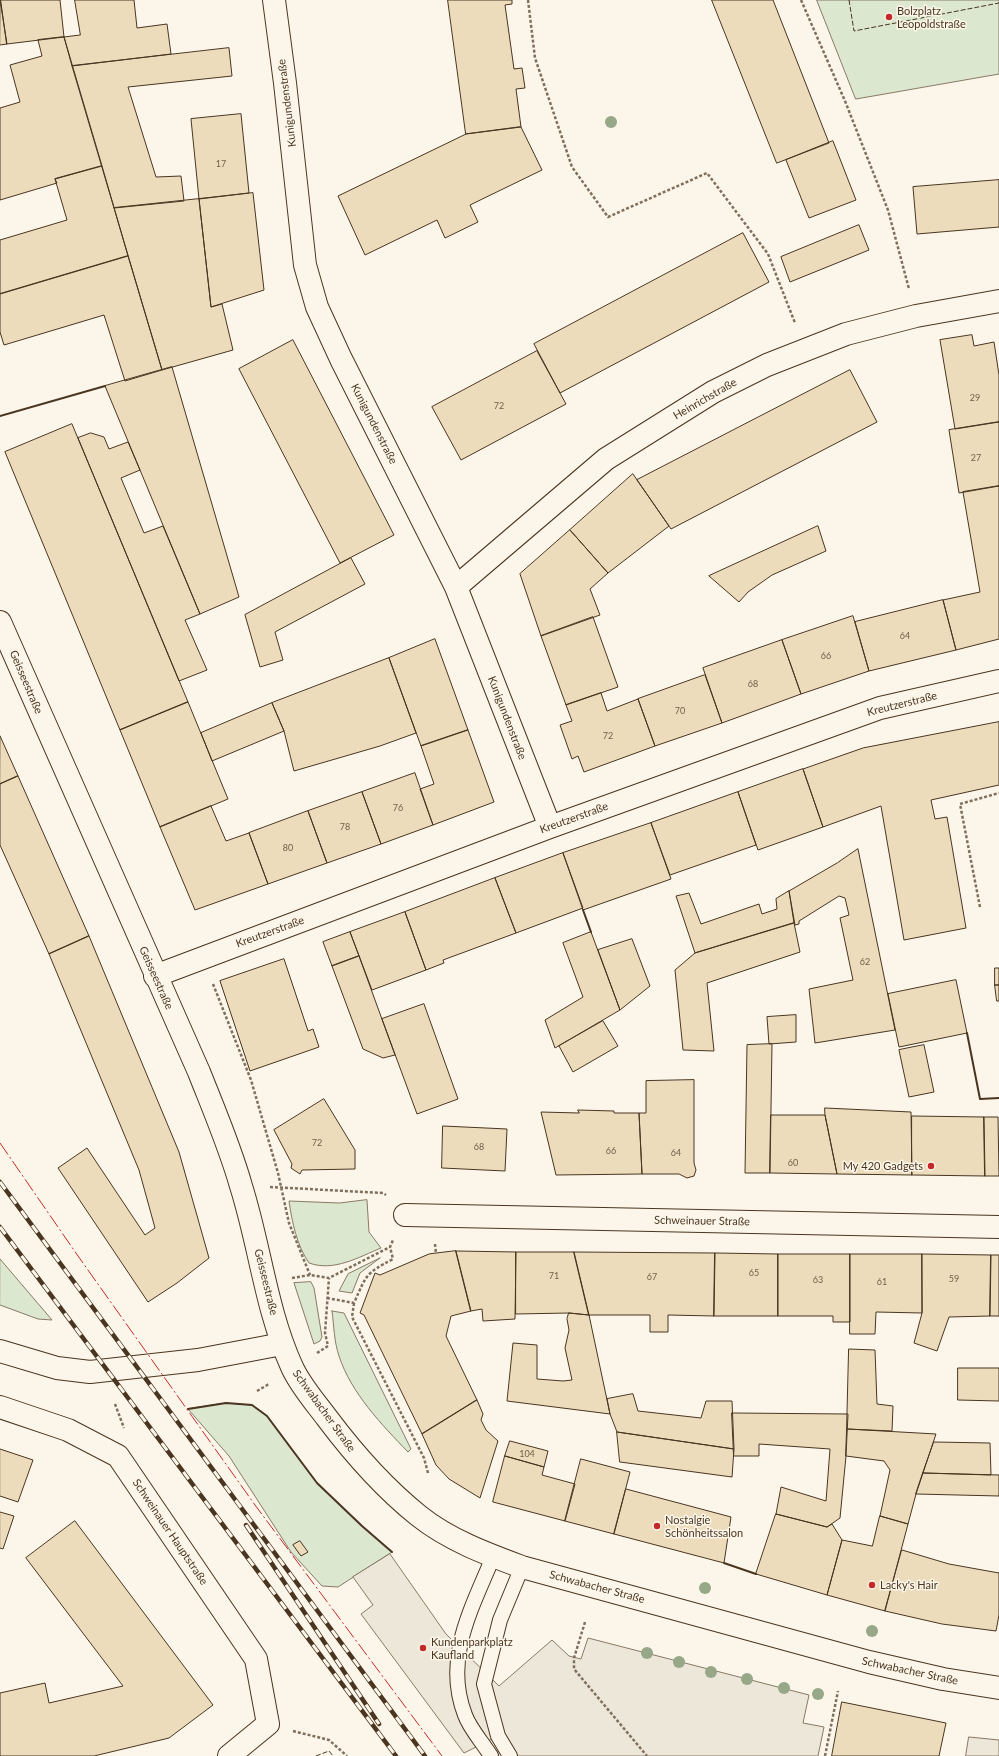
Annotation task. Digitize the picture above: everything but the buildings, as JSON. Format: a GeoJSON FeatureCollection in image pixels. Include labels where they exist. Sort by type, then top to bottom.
{"type":"FeatureCollection","features":[{"type":"Feature","properties":{"kind":"street","name":"Kunigundenstraße"},"geometry":{"type":"LineString","coordinates":[[274,0],[285,83],[305,265],[320,316],[456,587],[550,827]]}},
{"type":"Feature","properties":{"kind":"street","name":"Heinrichstraße"},"geometry":{"type":"LineString","coordinates":[[456,587],[606,459],[712,392],[767,365],[846,334],[916,316],[999,301]]}},
{"type":"Feature","properties":{"kind":"street","name":"Geisseestraße"},"geometry":{"type":"LineString","coordinates":[[0,622],[221,1126],[242,1186],[282,1344]]}},
{"type":"Feature","properties":{"kind":"street","name":"Kreutzerstraße"},"geometry":{"type":"LineString","coordinates":[[155,976],[550,827],[880,708],[999,681]]}},
{"type":"Feature","properties":{"kind":"street","name":"Schweinauer Straße"},"geometry":{"type":"LineString","coordinates":[[405,1215],[999,1227]]}},
{"type":"Feature","properties":{"kind":"street"},"geometry":{"type":"LineString","coordinates":[[0,1351],[57,1368],[90,1372],[198,1360],[282,1344]]}},
{"type":"Feature","properties":{"kind":"street","name":"Schwabacher Straße"},"geometry":{"type":"LineString","coordinates":[[282,1344],[293,1369],[309,1394],[342,1439],[377,1478],[419,1517],[452,1537],[493,1557],[522,1567],[876,1664],[943,1679],[999,1688]]}},
{"type":"Feature","properties":{"kind":"street","name":"Schweinauer Hauptstraße"},"geometry":{"type":"LineString","coordinates":[[0,1407],[68,1430],[118,1456],[256,1659],[268,1724]]}},
{"type":"Feature","properties":{"kind":"street"},"geometry":{"type":"LineString","coordinates":[[229,1756],[268,1724]]}},
{"type":"Feature","properties":{"kind":"lane"},"geometry":{"type":"LineString","coordinates":[[491,1756],[465,1716],[458,1689],[456,1666],[464,1628],[493,1557]]}},
{"type":"Feature","properties":{"kind":"lane"},"geometry":{"type":"LineString","coordinates":[[510,1756],[498,1736],[484,1684],[500,1620],[522,1567]]}},
{"type":"Feature","properties":{"kind":"path"},"geometry":{"type":"LineString","coordinates":[[528,0],[535,58],[572,167],[608,217],[707,173],[768,254],[806,350]]}},
{"type":"Feature","properties":{"kind":"path"},"geometry":{"type":"LineString","coordinates":[[801,0],[888,210],[916,316]]}},
{"type":"Feature","properties":{"kind":"path"},"geometry":{"type":"LineString","coordinates":[[980,907],[960,804],[999,793]]}},
{"type":"Feature","properties":{"kind":"path"},"geometry":{"type":"LineString","coordinates":[[200,958],[214,985],[252,1080],[289,1223],[310,1276]]}},
{"type":"Feature","properties":{"kind":"path"},"geometry":{"type":"LineString","coordinates":[[242,1186],[383,1193],[405,1215],[390,1247],[328,1278],[310,1276],[266,1283]]}},
{"type":"Feature","properties":{"kind":"path"},"geometry":{"type":"LineString","coordinates":[[390,1247],[393,1259],[372,1271],[364,1280],[354,1302],[352,1317],[424,1458],[428,1473]]}},
{"type":"Feature","properties":{"kind":"path"},"geometry":{"type":"LineString","coordinates":[[328,1278],[325,1334],[328,1346]]}},
{"type":"Feature","properties":{"kind":"path"},"geometry":{"type":"LineString","coordinates":[[327,1298],[354,1302]]}},
{"type":"Feature","properties":{"kind":"path"},"geometry":{"type":"LineString","coordinates":[[115,1404],[125,1431]]}},
{"type":"Feature","properties":{"kind":"path"},"geometry":{"type":"LineString","coordinates":[[585,1622],[574,1658],[574,1669],[647,1756]]}},
{"type":"Feature","properties":{"kind":"path"},"geometry":{"type":"LineString","coordinates":[[825,1756],[838,1691]]}},
{"type":"Feature","properties":{"kind":"path"},"geometry":{"type":"LineString","coordinates":[[268,1724],[309,1736],[321,1737],[329,1740],[347,1756]]}},
{"type":"Feature","properties":{"kind":"green space"},"geometry":{"type":"Polygon","coordinates":[[[817,0],[999,0],[999,74],[856,99],[817,0]]]}},
{"type":"Feature","properties":{"kind":"green space"},"geometry":{"type":"Polygon","coordinates":[[[367,1200],[369,1232],[381,1248],[337,1265],[328,1266],[309,1263],[301,1249],[296,1234],[289,1201],[339,1203],[367,1200]]]}},
{"type":"Feature","properties":{"kind":"green space"},"geometry":{"type":"Polygon","coordinates":[[[380,1258],[360,1273],[352,1293],[339,1291],[348,1274],[380,1258]]]}},
{"type":"Feature","properties":{"kind":"green space"},"geometry":{"type":"Polygon","coordinates":[[[0,1259],[52,1320],[38,1319],[0,1305],[0,1259]]]}},
{"type":"Feature","properties":{"kind":"green space"},"geometry":{"type":"Polygon","coordinates":[[[311,1282],[314,1288],[322,1337],[320,1341],[314,1344],[294,1283],[311,1282]]]}},
{"type":"Feature","properties":{"kind":"green space"},"geometry":{"type":"Polygon","coordinates":[[[332,1311],[344,1313],[411,1449],[408,1452],[368,1408],[351,1383],[344,1370],[337,1350],[332,1311]]]}},
{"type":"Feature","properties":{"kind":"green space"},"geometry":{"type":"Polygon","coordinates":[[[226,1403],[252,1405],[267,1416],[317,1483],[392,1552],[338,1587],[322,1586],[291,1552],[229,1456],[188,1409],[226,1403]]]}},
{"type":"Feature","properties":{"kind":"shaded area","name":"Kundenparkplatz Kaufland"},"geometry":{"type":"Polygon","coordinates":[[[390,1554],[446,1634],[499,1686],[552,1640],[569,1656],[581,1659],[588,1638],[809,1695],[803,1723],[824,1727],[818,1756],[510,1756],[498,1736],[464,1753],[361,1614],[373,1605],[353,1577],[390,1554]]]}},
{"type":"Feature","properties":{"kind":"shaded area"},"geometry":{"type":"Polygon","coordinates":[[[969,1737],[999,1740],[999,1756],[966,1756],[969,1737]]]}},
{"type":"Feature","properties":{"kind":"railway"},"geometry":{"type":"LineString","coordinates":[[0,1182],[425,1756]]}},
{"type":"Feature","properties":{"kind":"railway"},"geometry":{"type":"LineString","coordinates":[[0,1227],[396,1756]]}},
{"type":"Feature","properties":{"kind":"railway"},"geometry":{"type":"LineString","coordinates":[[246,1525],[379,1724]]}},
{"type":"Feature","properties":{"kind":"fence"},"geometry":{"type":"LineString","coordinates":[[849,0],[854,31],[999,3]]}},
{"type":"Feature","properties":{"kind":"fence"},"geometry":{"type":"LineString","coordinates":[[316,1756],[329,1751],[333,1756]]}},
{"type":"Feature","properties":{"kind":"wall"},"geometry":{"type":"LineString","coordinates":[[0,416],[105,386]]}},
{"type":"Feature","properties":{"kind":"wall"},"geometry":{"type":"LineString","coordinates":[[583,910],[591,932]]}},
{"type":"Feature","properties":{"kind":"wall"},"geometry":{"type":"LineString","coordinates":[[967,1033],[980,1099],[999,1098]]}},
{"type":"Feature","properties":{"kind":"wall"},"geometry":{"type":"LineString","coordinates":[[188,1409],[226,1403],[252,1405],[267,1416],[317,1483],[392,1552]]}},
{"type":"Feature","properties":{"kind":"wall"},"geometry":{"type":"LineString","coordinates":[[724,1563],[756,1574]]}},
{"type":"Feature","properties":{"kind":"power"},"geometry":{"type":"LineString","coordinates":[[0,1143],[78,1256],[255,1505],[442,1756]]}},
{"type":"Feature","properties":{"kind":"place","name":"Bolzplatz Leopoldstraße"},"geometry":{"type":"Point","coordinates":[889,17]}},
{"type":"Feature","properties":{"kind":"place","name":"My 420 Gadgets"},"geometry":{"type":"Point","coordinates":[931,1166]}},
{"type":"Feature","properties":{"kind":"place","name":"Nostalgie Schönheitssalon"},"geometry":{"type":"Point","coordinates":[657,1526]}},
{"type":"Feature","properties":{"kind":"place","name":"Lacky's Hair"},"geometry":{"type":"Point","coordinates":[872,1585]}},
{"type":"Feature","properties":{"kind":"place","name":"Kundenparkplatz Kaufland"},"geometry":{"type":"Point","coordinates":[423,1648]}}]}
